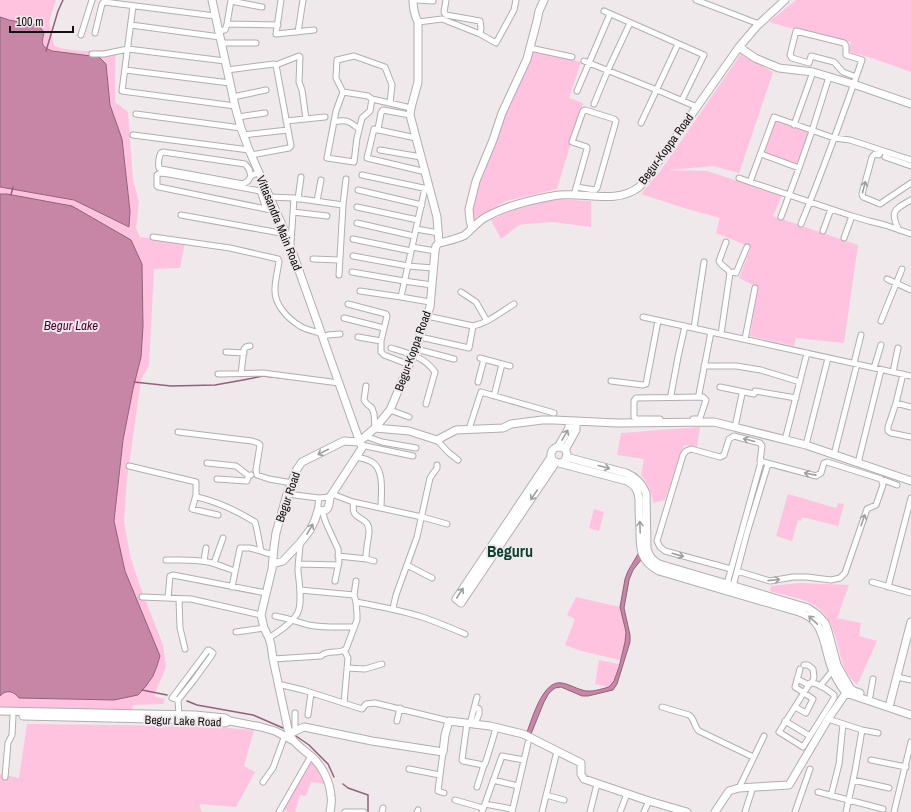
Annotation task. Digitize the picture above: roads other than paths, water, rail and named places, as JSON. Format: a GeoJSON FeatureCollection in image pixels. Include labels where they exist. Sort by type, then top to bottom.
{"type":"FeatureCollection","features":[{"type":"Feature","properties":{"kind":"main road","name":"Vittasandra Main Road"},"geometry":{"type":"LineString","coordinates":[[212,0],[242,132],[286,234],[360,443]]}},
{"type":"Feature","properties":{"kind":"main road"},"geometry":{"type":"LineString","coordinates":[[413,0],[414,14],[418,22],[418,82],[411,111],[416,138],[426,172],[428,189],[437,217],[439,243]]}},
{"type":"Feature","properties":{"kind":"main road"},"geometry":{"type":"LineString","coordinates":[[472,228],[469,208],[476,181],[493,140],[502,113],[527,59],[536,30],[539,11],[544,0]]}},
{"type":"Feature","properties":{"kind":"main road","name":"Begur-Koppa Road"},"geometry":{"type":"LineString","coordinates":[[360,443],[390,410],[410,365],[427,316],[436,246],[439,243],[462,236],[486,217],[513,206],[559,195],[616,196],[638,188],[649,175],[739,47],[759,24],[785,0]]}},
{"type":"Feature","properties":{"kind":"main road"},"geometry":{"type":"LineString","coordinates":[[739,47],[755,58],[779,68],[813,72],[911,104]]}},
{"type":"Feature","properties":{"kind":"main road"},"geometry":{"type":"LineString","coordinates":[[375,428],[409,431],[440,440],[456,430],[503,428],[511,424],[542,420],[607,423],[664,421],[714,422],[806,445],[911,481]]}},
{"type":"Feature","properties":{"kind":"main road"},"geometry":{"type":"LineString","coordinates":[[555,461],[564,461],[563,451],[576,430],[573,421]]}},
{"type":"Feature","properties":{"kind":"main road","name":"Begur Road"},"geometry":{"type":"LineString","coordinates":[[260,615],[273,564],[276,533],[287,494],[302,462],[344,442],[360,443]]}},
{"type":"Feature","properties":{"kind":"main road"},"geometry":{"type":"LineString","coordinates":[[273,564],[283,561],[310,530],[320,511],[327,510],[331,496],[362,448],[360,443]]}},
{"type":"Feature","properties":{"kind":"main road"},"geometry":{"type":"LineString","coordinates":[[643,499],[630,482],[555,461],[551,455],[552,451],[563,451],[630,474],[641,483],[645,490],[643,499],[647,546],[650,556],[654,561],[698,579],[809,616],[825,632],[848,690]]}},
{"type":"Feature","properties":{"kind":"main road"},"geometry":{"type":"LineString","coordinates":[[555,461],[461,603],[456,599],[555,461]]}},
{"type":"Feature","properties":{"kind":"main road"},"geometry":{"type":"LineString","coordinates":[[698,579],[730,585],[808,608],[815,612],[825,623],[825,632],[831,666],[843,689],[890,705],[911,710]]}},
{"type":"Feature","properties":{"kind":"main road"},"geometry":{"type":"LineString","coordinates":[[260,615],[269,638],[290,735],[321,768],[326,777],[330,788],[330,812]]}},
{"type":"Feature","properties":{"kind":"main road"},"geometry":{"type":"LineString","coordinates":[[890,705],[911,622]]}},
{"type":"Feature","properties":{"kind":"main road"},"geometry":{"type":"LineString","coordinates":[[848,690],[870,696],[911,714]]}},
{"type":"Feature","properties":{"kind":"main road"},"geometry":{"type":"LineString","coordinates":[[714,812],[729,791],[739,788],[788,785],[828,719],[848,690]]}},
{"type":"Feature","properties":{"kind":"main road","name":"Begur Lake Road"},"geometry":{"type":"LineString","coordinates":[[0,711],[166,717],[225,723],[230,721]]}},
{"type":"Feature","properties":{"kind":"main road","name":"Begur Lake Road"},"geometry":{"type":"LineString","coordinates":[[0,716],[88,715]]}},
{"type":"Feature","properties":{"kind":"main road","name":"Begur Lake Road"},"geometry":{"type":"LineString","coordinates":[[166,717],[195,715],[225,718],[230,721]]}},
{"type":"Feature","properties":{"kind":"main road"},"geometry":{"type":"LineString","coordinates":[[230,721],[261,727],[290,735],[304,727],[372,741],[443,752],[444,735],[449,721],[496,728],[523,734],[581,763],[581,774],[584,779],[649,801],[666,809],[687,812]]}},
{"type":"Feature","properties":{"kind":"street"},"geometry":{"type":"LineString","coordinates":[[81,35],[92,0]]}},
{"type":"Feature","properties":{"kind":"street"},"geometry":{"type":"LineString","coordinates":[[282,0],[276,34],[314,30]]}},
{"type":"Feature","properties":{"kind":"street"},"geometry":{"type":"LineString","coordinates":[[298,32],[303,0]]}},
{"type":"Feature","properties":{"kind":"street"},"geometry":{"type":"LineString","coordinates":[[416,0],[433,1]]}},
{"type":"Feature","properties":{"kind":"street"},"geometry":{"type":"LineString","coordinates":[[446,0],[444,12],[446,15],[480,20],[480,34]]}},
{"type":"Feature","properties":{"kind":"street"},"geometry":{"type":"LineString","coordinates":[[418,22],[442,19],[480,34],[496,43],[514,10],[516,0]]}},
{"type":"Feature","properties":{"kind":"street"},"geometry":{"type":"LineString","coordinates":[[696,0],[759,24]]}},
{"type":"Feature","properties":{"kind":"street"},"geometry":{"type":"LineString","coordinates":[[95,33],[104,1],[215,16]]}},
{"type":"Feature","properties":{"kind":"street"},"geometry":{"type":"LineString","coordinates":[[220,37],[227,24],[231,1],[262,7]]}},
{"type":"Feature","properties":{"kind":"street"},"geometry":{"type":"LineString","coordinates":[[133,6],[122,91],[235,106]]}},
{"type":"Feature","properties":{"kind":"street"},"geometry":{"type":"LineString","coordinates":[[604,11],[704,55],[682,100]]}},
{"type":"Feature","properties":{"kind":"street"},"geometry":{"type":"LineString","coordinates":[[577,91],[587,62],[610,14]]}},
{"type":"Feature","properties":{"kind":"street"},"geometry":{"type":"LineString","coordinates":[[594,104],[630,23]]}},
{"type":"Feature","properties":{"kind":"street"},"geometry":{"type":"LineString","coordinates":[[227,24],[278,25]]}},
{"type":"Feature","properties":{"kind":"street"},"geometry":{"type":"LineString","coordinates":[[131,25],[256,42]]}},
{"type":"Feature","properties":{"kind":"street"},"geometry":{"type":"LineString","coordinates":[[801,224],[834,138],[853,84],[856,77],[862,60],[846,55],[846,46],[844,43],[796,31],[790,55],[792,58],[809,62],[811,56],[834,62],[842,72],[856,77]]}},
{"type":"Feature","properties":{"kind":"street"},"geometry":{"type":"LineString","coordinates":[[641,123],[658,90],[678,44]]}},
{"type":"Feature","properties":{"kind":"street"},"geometry":{"type":"LineString","coordinates":[[531,48],[572,57]]}},
{"type":"Feature","properties":{"kind":"street"},"geometry":{"type":"LineString","coordinates":[[92,54],[104,54],[128,49],[225,62]]}},
{"type":"Feature","properties":{"kind":"street"},"geometry":{"type":"LineString","coordinates":[[227,70],[276,65],[298,56],[300,57],[299,82],[302,90],[306,119]]}},
{"type":"Feature","properties":{"kind":"street"},"geometry":{"type":"LineString","coordinates":[[372,100],[370,111],[362,118],[354,162],[327,158],[336,111],[343,92],[336,78],[337,60],[354,56],[385,67],[392,85],[390,103]]}},
{"type":"Feature","properties":{"kind":"street"},"geometry":{"type":"LineString","coordinates":[[802,71],[804,61]]}},
{"type":"Feature","properties":{"kind":"street"},"geometry":{"type":"LineString","coordinates":[[587,62],[697,106]]}},
{"type":"Feature","properties":{"kind":"street"},"geometry":{"type":"LineString","coordinates":[[133,135],[250,153],[290,148],[276,65]]}},
{"type":"Feature","properties":{"kind":"street"},"geometry":{"type":"LineString","coordinates":[[125,70],[230,84]]}},
{"type":"Feature","properties":{"kind":"street"},"geometry":{"type":"LineString","coordinates":[[794,125],[813,72]]}},
{"type":"Feature","properties":{"kind":"street"},"geometry":{"type":"LineString","coordinates":[[781,217],[812,131],[829,77]]}},
{"type":"Feature","properties":{"kind":"street"},"geometry":{"type":"LineString","coordinates":[[233,97],[266,90]]}},
{"type":"Feature","properties":{"kind":"street"},"geometry":{"type":"LineString","coordinates":[[343,92],[368,96],[372,100],[390,103],[411,111]]}},
{"type":"Feature","properties":{"kind":"street"},"geometry":{"type":"LineString","coordinates":[[378,129],[383,110],[411,111]]}},
{"type":"Feature","properties":{"kind":"street"},"geometry":{"type":"LineString","coordinates":[[574,195],[576,187],[587,149],[587,147],[572,142],[583,111],[585,110],[614,119],[616,121],[597,188],[595,190],[576,187]]}},
{"type":"Feature","properties":{"kind":"street"},"geometry":{"type":"LineString","coordinates":[[238,117],[265,113]]}},
{"type":"Feature","properties":{"kind":"street"},"geometry":{"type":"LineString","coordinates":[[136,114],[242,132],[288,130]]}},
{"type":"Feature","properties":{"kind":"street"},"geometry":{"type":"LineString","coordinates":[[286,121],[325,117]]}},
{"type":"Feature","properties":{"kind":"street"},"geometry":{"type":"LineString","coordinates":[[750,182],[774,117],[834,138],[850,140],[911,166]]}},
{"type":"Feature","properties":{"kind":"street"},"geometry":{"type":"LineString","coordinates":[[334,122],[343,120],[351,123],[359,129]]}},
{"type":"Feature","properties":{"kind":"street"},"geometry":{"type":"LineString","coordinates":[[416,138],[374,128],[367,158],[426,172]]}},
{"type":"Feature","properties":{"kind":"street"},"geometry":{"type":"LineString","coordinates":[[380,150],[421,157]]}},
{"type":"Feature","properties":{"kind":"street"},"geometry":{"type":"LineString","coordinates":[[250,176],[249,169],[245,164],[163,152],[160,154],[158,166],[161,169],[243,184],[248,181],[250,176],[259,172]]}},
{"type":"Feature","properties":{"kind":"street"},"geometry":{"type":"LineString","coordinates":[[761,154],[799,168]]}},
{"type":"Feature","properties":{"kind":"street"},"geometry":{"type":"LineString","coordinates":[[911,160],[883,154],[875,154],[872,157],[862,197],[880,204],[911,183]]}},
{"type":"Feature","properties":{"kind":"street"},"geometry":{"type":"LineString","coordinates":[[266,209],[260,191],[169,174],[160,173],[157,175],[157,186],[159,187],[266,209],[276,211]]}},
{"type":"Feature","properties":{"kind":"street"},"geometry":{"type":"LineString","coordinates":[[362,175],[428,189],[418,220],[401,296]]}},
{"type":"Feature","properties":{"kind":"street"},"geometry":{"type":"LineString","coordinates":[[290,247],[293,212],[300,177]]}},
{"type":"Feature","properties":{"kind":"street"},"geometry":{"type":"LineString","coordinates":[[739,178],[911,234]]}},
{"type":"Feature","properties":{"kind":"street"},"geometry":{"type":"LineString","coordinates":[[339,275],[346,179]]}},
{"type":"Feature","properties":{"kind":"street"},"geometry":{"type":"LineString","coordinates":[[317,201],[320,180]]}},
{"type":"Feature","properties":{"kind":"street"},"geometry":{"type":"LineString","coordinates":[[358,190],[422,205]]}},
{"type":"Feature","properties":{"kind":"street"},"geometry":{"type":"LineString","coordinates":[[270,196],[343,205]]}},
{"type":"Feature","properties":{"kind":"street"},"geometry":{"type":"LineString","coordinates":[[899,230],[894,219],[894,214],[897,208],[911,200]]}},
{"type":"Feature","properties":{"kind":"street"},"geometry":{"type":"LineString","coordinates":[[357,207],[418,220]]}},
{"type":"Feature","properties":{"kind":"street"},"geometry":{"type":"LineString","coordinates":[[823,231],[831,209]]}},
{"type":"Feature","properties":{"kind":"street"},"geometry":{"type":"LineString","coordinates":[[293,212],[327,216]]}},
{"type":"Feature","properties":{"kind":"street"},"geometry":{"type":"LineString","coordinates":[[181,215],[286,234]]}},
{"type":"Feature","properties":{"kind":"street"},"geometry":{"type":"LineString","coordinates":[[844,238],[852,216]]}},
{"type":"Feature","properties":{"kind":"street"},"geometry":{"type":"LineString","coordinates":[[357,223],[414,236]]}},
{"type":"Feature","properties":{"kind":"street"},"geometry":{"type":"LineString","coordinates":[[416,230],[438,232]]}},
{"type":"Feature","properties":{"kind":"street"},"geometry":{"type":"LineString","coordinates":[[153,237],[230,248],[278,259],[280,261],[275,294],[281,309],[300,326],[322,335],[340,334]]}},
{"type":"Feature","properties":{"kind":"street"},"geometry":{"type":"LineString","coordinates":[[353,239],[412,249],[435,251]]}},
{"type":"Feature","properties":{"kind":"street"},"geometry":{"type":"LineString","coordinates":[[721,334],[730,273],[729,270],[720,264],[719,261],[726,242]]}},
{"type":"Feature","properties":{"kind":"street"},"geometry":{"type":"LineString","coordinates":[[730,273],[736,273],[746,247]]}},
{"type":"Feature","properties":{"kind":"street"},"geometry":{"type":"LineString","coordinates":[[353,256],[408,266],[433,268]]}},
{"type":"Feature","properties":{"kind":"street"},"geometry":{"type":"LineString","coordinates":[[313,259],[339,260]]}},
{"type":"Feature","properties":{"kind":"street"},"geometry":{"type":"LineString","coordinates":[[694,328],[704,262]]}},
{"type":"Feature","properties":{"kind":"street"},"geometry":{"type":"LineString","coordinates":[[881,321],[902,269]]}},
{"type":"Feature","properties":{"kind":"street"},"geometry":{"type":"LineString","coordinates":[[352,272],[432,285]]}},
{"type":"Feature","properties":{"kind":"street"},"geometry":{"type":"LineString","coordinates":[[887,279],[911,290]]}},
{"type":"Feature","properties":{"kind":"street"},"geometry":{"type":"LineString","coordinates":[[745,339],[755,288]]}},
{"type":"Feature","properties":{"kind":"street"},"geometry":{"type":"LineString","coordinates":[[360,291],[401,296],[430,302]]}},
{"type":"Feature","properties":{"kind":"street"},"geometry":{"type":"LineString","coordinates":[[461,292],[476,302],[487,321]]}},
{"type":"Feature","properties":{"kind":"street"},"geometry":{"type":"LineString","coordinates":[[348,304],[386,314],[387,316],[380,350],[382,353],[410,365]]}},
{"type":"Feature","properties":{"kind":"street"},"geometry":{"type":"LineString","coordinates":[[427,316],[473,326],[487,321],[514,304]]}},
{"type":"Feature","properties":{"kind":"street"},"geometry":{"type":"LineString","coordinates":[[643,317],[911,376]]}},
{"type":"Feature","properties":{"kind":"street"},"geometry":{"type":"LineString","coordinates":[[344,318],[384,328]]}},
{"type":"Feature","properties":{"kind":"street"},"geometry":{"type":"LineString","coordinates":[[611,381],[643,385],[646,384],[658,321]]}},
{"type":"Feature","properties":{"kind":"street"},"geometry":{"type":"LineString","coordinates":[[420,337],[469,348],[473,326]]}},
{"type":"Feature","properties":{"kind":"street"},"geometry":{"type":"LineString","coordinates":[[672,395],[685,326]]}},
{"type":"Feature","properties":{"kind":"street"},"geometry":{"type":"LineString","coordinates":[[699,394],[711,332]]}},
{"type":"Feature","properties":{"kind":"street"},"geometry":{"type":"LineString","coordinates":[[834,455],[861,335]]}},
{"type":"Feature","properties":{"kind":"street"},"geometry":{"type":"LineString","coordinates":[[358,337],[381,341]]}},
{"type":"Feature","properties":{"kind":"street"},"geometry":{"type":"LineString","coordinates":[[874,368],[880,345]]}},
{"type":"Feature","properties":{"kind":"street"},"geometry":{"type":"LineString","coordinates":[[240,374],[245,348],[250,346]]}},
{"type":"Feature","properties":{"kind":"street"},"geometry":{"type":"LineString","coordinates":[[392,348],[454,359]]}},
{"type":"Feature","properties":{"kind":"street"},"geometry":{"type":"LineString","coordinates":[[893,372],[898,348]]}},
{"type":"Feature","properties":{"kind":"street"},"geometry":{"type":"LineString","coordinates":[[226,352],[244,353]]}},
{"type":"Feature","properties":{"kind":"street"},"geometry":{"type":"LineString","coordinates":[[415,352],[435,372],[426,404]]}},
{"type":"Feature","properties":{"kind":"street"},"geometry":{"type":"LineString","coordinates":[[785,440],[807,353]]}},
{"type":"Feature","properties":{"kind":"street"},"geometry":{"type":"LineString","coordinates":[[806,445],[828,358]]}},
{"type":"Feature","properties":{"kind":"street"},"geometry":{"type":"LineString","coordinates":[[478,382],[482,359],[510,366]]}},
{"type":"Feature","properties":{"kind":"street"},"geometry":{"type":"LineString","coordinates":[[494,396],[502,364]]}},
{"type":"Feature","properties":{"kind":"street"},"geometry":{"type":"LineString","coordinates":[[704,366],[729,366],[761,370],[800,382]]}},
{"type":"Feature","properties":{"kind":"street"},"geometry":{"type":"LineString","coordinates":[[858,463],[881,370]]}},
{"type":"Feature","properties":{"kind":"street"},"geometry":{"type":"LineString","coordinates":[[218,374],[268,374],[338,383]]}},
{"type":"Feature","properties":{"kind":"street"},"geometry":{"type":"LineString","coordinates":[[903,374],[888,431],[911,437]]}},
{"type":"Feature","properties":{"kind":"street"},"geometry":{"type":"LineString","coordinates":[[366,386],[364,400],[372,408],[375,428]]}},
{"type":"Feature","properties":{"kind":"street"},"geometry":{"type":"LineString","coordinates":[[720,387],[754,394],[755,391],[796,398]]}},
{"type":"Feature","properties":{"kind":"street"},"geometry":{"type":"LineString","coordinates":[[470,430],[481,392],[554,413]]}},
{"type":"Feature","properties":{"kind":"street"},"geometry":{"type":"LineString","coordinates":[[735,427],[742,394]]}},
{"type":"Feature","properties":{"kind":"street"},"geometry":{"type":"LineString","coordinates":[[704,397],[706,400],[700,418],[664,421],[637,419],[634,417],[634,401],[636,398],[704,397]]}},
{"type":"Feature","properties":{"kind":"street"},"geometry":{"type":"LineString","coordinates":[[896,403],[911,407]]}},
{"type":"Feature","properties":{"kind":"street"},"geometry":{"type":"LineString","coordinates":[[390,410],[409,417]]}},
{"type":"Feature","properties":{"kind":"street"},"geometry":{"type":"LineString","coordinates":[[178,432],[258,443],[260,445],[256,472]]}},
{"type":"Feature","properties":{"kind":"street"},"geometry":{"type":"LineString","coordinates":[[365,436],[382,442],[416,448]]}},
{"type":"Feature","properties":{"kind":"street"},"geometry":{"type":"LineString","coordinates":[[730,585],[737,571],[739,551],[761,462],[762,446],[760,443],[734,436],[729,439],[724,455],[720,457],[691,449],[686,450],[683,455],[657,541],[660,547],[665,551],[731,569]]}},
{"type":"Feature","properties":{"kind":"street"},"geometry":{"type":"LineString","coordinates":[[437,440],[458,460]]}},
{"type":"Feature","properties":{"kind":"street"},"geometry":{"type":"LineString","coordinates":[[360,443],[413,456]]}},
{"type":"Feature","properties":{"kind":"street"},"geometry":{"type":"LineString","coordinates":[[356,457],[372,462],[380,472],[381,508]]}},
{"type":"Feature","properties":{"kind":"street"},"geometry":{"type":"LineString","coordinates":[[761,462],[816,476],[821,473],[824,463],[827,462],[897,484]]}},
{"type":"Feature","properties":{"kind":"street"},"geometry":{"type":"LineString","coordinates":[[207,463],[236,466],[249,476]]}},
{"type":"Feature","properties":{"kind":"street"},"geometry":{"type":"LineString","coordinates":[[730,585],[731,569],[739,551],[768,464]]}},
{"type":"Feature","properties":{"kind":"street"},"geometry":{"type":"LineString","coordinates":[[393,608],[396,595],[417,538],[430,478],[437,468],[437,465]]}},
{"type":"Feature","properties":{"kind":"street"},"geometry":{"type":"LineString","coordinates":[[129,466],[196,482],[196,495],[192,508],[218,515]]}},
{"type":"Feature","properties":{"kind":"street"},"geometry":{"type":"LineString","coordinates":[[218,479],[247,481],[249,476],[256,472]]}},
{"type":"Feature","properties":{"kind":"street"},"geometry":{"type":"LineString","coordinates":[[256,472],[257,475],[268,479],[292,483]]}},
{"type":"Feature","properties":{"kind":"street"},"geometry":{"type":"LineString","coordinates":[[737,571],[770,581],[793,577],[831,580],[840,578],[845,573],[867,509],[876,505],[882,485],[881,479]]}},
{"type":"Feature","properties":{"kind":"street"},"geometry":{"type":"LineString","coordinates":[[287,494],[319,498],[331,496],[447,524]]}},
{"type":"Feature","properties":{"kind":"street"},"geometry":{"type":"LineString","coordinates":[[196,495],[197,497],[229,507],[255,522],[261,551]]}},
{"type":"Feature","properties":{"kind":"street"},"geometry":{"type":"LineString","coordinates":[[319,498],[318,504],[320,511],[338,548],[338,565],[335,581]]}},
{"type":"Feature","properties":{"kind":"street"},"geometry":{"type":"LineString","coordinates":[[888,587],[911,498]]}},
{"type":"Feature","properties":{"kind":"street"},"geometry":{"type":"LineString","coordinates":[[353,502],[355,515],[363,519],[368,525],[369,530],[366,550],[367,559]]}},
{"type":"Feature","properties":{"kind":"street"},"geometry":{"type":"LineString","coordinates":[[214,563],[223,538]]}},
{"type":"Feature","properties":{"kind":"street"},"geometry":{"type":"LineString","coordinates":[[269,638],[292,620],[300,609],[300,543]]}},
{"type":"Feature","properties":{"kind":"street"},"geometry":{"type":"LineString","coordinates":[[204,561],[206,548]]}},
{"type":"Feature","properties":{"kind":"street"},"geometry":{"type":"LineString","coordinates":[[232,586],[240,548],[250,548],[274,554]]}},
{"type":"Feature","properties":{"kind":"street"},"geometry":{"type":"LineString","coordinates":[[338,556],[374,561]]}},
{"type":"Feature","properties":{"kind":"street"},"geometry":{"type":"LineString","coordinates":[[166,560],[204,561],[235,571]]}},
{"type":"Feature","properties":{"kind":"street"},"geometry":{"type":"LineString","coordinates":[[299,564],[338,565]]}},
{"type":"Feature","properties":{"kind":"street"},"geometry":{"type":"LineString","coordinates":[[407,565],[432,578]]}},
{"type":"Feature","properties":{"kind":"street"},"geometry":{"type":"LineString","coordinates":[[168,598],[170,576],[173,575],[266,593]]}},
{"type":"Feature","properties":{"kind":"street"},"geometry":{"type":"LineString","coordinates":[[273,659],[321,656],[324,653],[343,651],[346,649],[358,617],[354,595],[356,581]]}},
{"type":"Feature","properties":{"kind":"street"},"geometry":{"type":"LineString","coordinates":[[872,582],[911,593]]}},
{"type":"Feature","properties":{"kind":"street"},"geometry":{"type":"LineString","coordinates":[[300,590],[354,595]]}},
{"type":"Feature","properties":{"kind":"street"},"geometry":{"type":"LineString","coordinates":[[142,597],[196,600],[260,615]]}},
{"type":"Feature","properties":{"kind":"street"},"geometry":{"type":"LineString","coordinates":[[179,598],[180,628],[185,649]]}},
{"type":"Feature","properties":{"kind":"street"},"geometry":{"type":"LineString","coordinates":[[356,602],[393,608],[424,617],[465,634]]}},
{"type":"Feature","properties":{"kind":"street"},"geometry":{"type":"LineString","coordinates":[[275,616],[311,625],[334,627],[354,626]]}},
{"type":"Feature","properties":{"kind":"street"},"geometry":{"type":"LineString","coordinates":[[236,632],[264,628]]}},
{"type":"Feature","properties":{"kind":"street"},"geometry":{"type":"LineString","coordinates":[[178,700],[172,698],[209,650],[213,653],[212,655],[178,700],[179,715]]}},
{"type":"Feature","properties":{"kind":"street"},"geometry":{"type":"LineString","coordinates":[[344,650],[348,658],[344,703]]}},
{"type":"Feature","properties":{"kind":"street"},"geometry":{"type":"LineString","coordinates":[[347,668],[366,669],[382,664]]}},
{"type":"Feature","properties":{"kind":"street"},"geometry":{"type":"LineString","coordinates":[[795,707],[806,713],[813,700],[803,693],[795,687],[797,679],[802,667],[808,665],[814,669],[814,677],[810,684],[803,693],[795,707],[785,721],[779,732],[804,747],[834,698],[834,695],[822,687],[810,684],[797,679]]}},
{"type":"Feature","properties":{"kind":"street"},"geometry":{"type":"LineString","coordinates":[[822,687],[833,670]]}},
{"type":"Feature","properties":{"kind":"street"},"geometry":{"type":"LineString","coordinates":[[897,677],[911,680]]}},
{"type":"Feature","properties":{"kind":"street"},"geometry":{"type":"LineString","coordinates":[[870,696],[873,679]]}},
{"type":"Feature","properties":{"kind":"street"},"geometry":{"type":"LineString","coordinates":[[278,684],[311,692],[362,709],[366,704],[375,703],[449,721]]}},
{"type":"Feature","properties":{"kind":"street"},"geometry":{"type":"LineString","coordinates":[[308,715],[311,692]]}},
{"type":"Feature","properties":{"kind":"street"},"geometry":{"type":"LineString","coordinates":[[477,697],[475,707],[479,710],[479,714],[471,724],[462,760],[484,765]]}},
{"type":"Feature","properties":{"kind":"street"},"geometry":{"type":"LineString","coordinates":[[397,721],[400,708]]}},
{"type":"Feature","properties":{"kind":"street"},"geometry":{"type":"LineString","coordinates":[[662,708],[689,716],[692,718],[696,728],[699,731],[753,758]]}},
{"type":"Feature","properties":{"kind":"street"},"geometry":{"type":"LineString","coordinates":[[263,782],[273,768],[290,735],[295,712]]}},
{"type":"Feature","properties":{"kind":"street"},"geometry":{"type":"LineString","coordinates":[[5,777],[8,743],[12,735],[14,716]]}},
{"type":"Feature","properties":{"kind":"street"},"geometry":{"type":"LineString","coordinates":[[828,719],[862,730],[878,733]]}},
{"type":"Feature","properties":{"kind":"street"},"geometry":{"type":"LineString","coordinates":[[785,721],[810,736]]}},
{"type":"Feature","properties":{"kind":"street"},"geometry":{"type":"LineString","coordinates":[[831,796],[839,764],[843,724]]}},
{"type":"Feature","properties":{"kind":"street"},"geometry":{"type":"LineString","coordinates":[[477,787],[496,728]]}},
{"type":"Feature","properties":{"kind":"street"},"geometry":{"type":"LineString","coordinates":[[846,812],[862,730]]}},
{"type":"Feature","properties":{"kind":"street"},"geometry":{"type":"LineString","coordinates":[[739,788],[764,736]]}},
{"type":"Feature","properties":{"kind":"street"},"geometry":{"type":"LineString","coordinates":[[894,812],[911,742]]}},
{"type":"Feature","properties":{"kind":"street"},"geometry":{"type":"LineString","coordinates":[[455,800],[483,808],[512,811],[528,743]]}},
{"type":"Feature","properties":{"kind":"street"},"geometry":{"type":"LineString","coordinates":[[542,812],[556,751]]}},
{"type":"Feature","properties":{"kind":"street"},"geometry":{"type":"LineString","coordinates":[[443,752],[438,791],[444,794]]}},
{"type":"Feature","properties":{"kind":"street"},"geometry":{"type":"LineString","coordinates":[[279,812],[310,756]]}},
{"type":"Feature","properties":{"kind":"street"},"geometry":{"type":"LineString","coordinates":[[483,808],[502,756],[524,760]]}},
{"type":"Feature","properties":{"kind":"street"},"geometry":{"type":"LineString","coordinates":[[871,760],[906,767]]}},
{"type":"Feature","properties":{"kind":"street"},"geometry":{"type":"LineString","coordinates":[[409,769],[440,775]]}},
{"type":"Feature","properties":{"kind":"street"},"geometry":{"type":"LineString","coordinates":[[795,812],[810,769]]}},
{"type":"Feature","properties":{"kind":"street"},"geometry":{"type":"LineString","coordinates":[[493,780],[518,786]]}},
{"type":"Feature","properties":{"kind":"street"},"geometry":{"type":"LineString","coordinates":[[853,780],[889,788]]}},
{"type":"Feature","properties":{"kind":"street"},"geometry":{"type":"LineString","coordinates":[[590,812],[598,784]]}},
{"type":"Feature","properties":{"kind":"street"},"geometry":{"type":"LineString","coordinates":[[745,812],[753,787]]}},
{"type":"Feature","properties":{"kind":"street"},"geometry":{"type":"LineString","coordinates":[[818,792],[883,809]]}},
{"type":"Feature","properties":{"kind":"street"},"geometry":{"type":"LineString","coordinates":[[620,812],[627,794]]}},
{"type":"Feature","properties":{"kind":"street"},"geometry":{"type":"LineString","coordinates":[[546,795],[564,800]]}},
{"type":"Feature","properties":{"kind":"street"},"geometry":{"type":"LineString","coordinates":[[644,812],[649,801]]}},
{"type":"Feature","properties":{"kind":"street"},"geometry":{"type":"LineString","coordinates":[[345,812],[364,812]]}},
{"type":"Feature","properties":{"kind":"water"},"geometry":{"type":"Polygon","coordinates":[[[0,17],[38,25],[44,32],[42,42],[44,46],[52,51],[99,57],[106,64],[110,105],[122,139],[130,211],[129,227],[74,200],[0,187],[0,17]]]}},
{"type":"Feature","properties":{"kind":"water","name":"Begur Lake"},"geometry":{"type":"Polygon","coordinates":[[[0,194],[72,206],[131,240],[142,264],[143,326],[141,357],[123,440],[114,521],[125,571],[160,656],[153,676],[138,695],[114,700],[19,698],[12,692],[5,692],[0,696],[0,194]]]}},
{"type":"Feature","properties":{"kind":"water"},"geometry":{"type":"Polygon","coordinates":[[[638,554],[641,560],[633,570],[629,580],[624,608],[630,635],[630,642],[617,684],[613,690],[588,696],[582,696],[561,687],[555,688],[549,693],[544,702],[531,734],[527,732],[539,701],[549,687],[555,683],[562,683],[589,691],[609,687],[614,681],[625,642],[626,632],[620,607],[625,579],[638,554]]]}},
{"type":"Feature","properties":{"kind":"waterway"},"geometry":{"type":"LineString","coordinates":[[46,51],[58,11],[63,0]]}},
{"type":"Feature","properties":{"kind":"waterway"},"geometry":{"type":"LineString","coordinates":[[11,195],[13,187]]}},
{"type":"Feature","properties":{"kind":"waterway"},"geometry":{"type":"LineString","coordinates":[[134,382],[171,386],[215,385],[263,376],[300,380]]}},
{"type":"Feature","properties":{"kind":"waterway"},"geometry":{"type":"LineString","coordinates":[[142,690],[167,695]]}},
{"type":"Feature","properties":{"kind":"waterway"},"geometry":{"type":"LineString","coordinates":[[187,701],[197,705],[253,715],[283,728]]}},
{"type":"Feature","properties":{"kind":"waterway"},"geometry":{"type":"LineString","coordinates":[[296,736],[309,745],[328,764],[334,777]]}},
{"type":"Feature","properties":{"kind":"waterway"},"geometry":{"type":"LineString","coordinates":[[343,784],[348,788],[368,795],[368,812]]}},
{"type":"Feature","properties":{"kind":"district","name":"Beguru"},"geometry":{"type":"Point","coordinates":[510,551]}}]}
